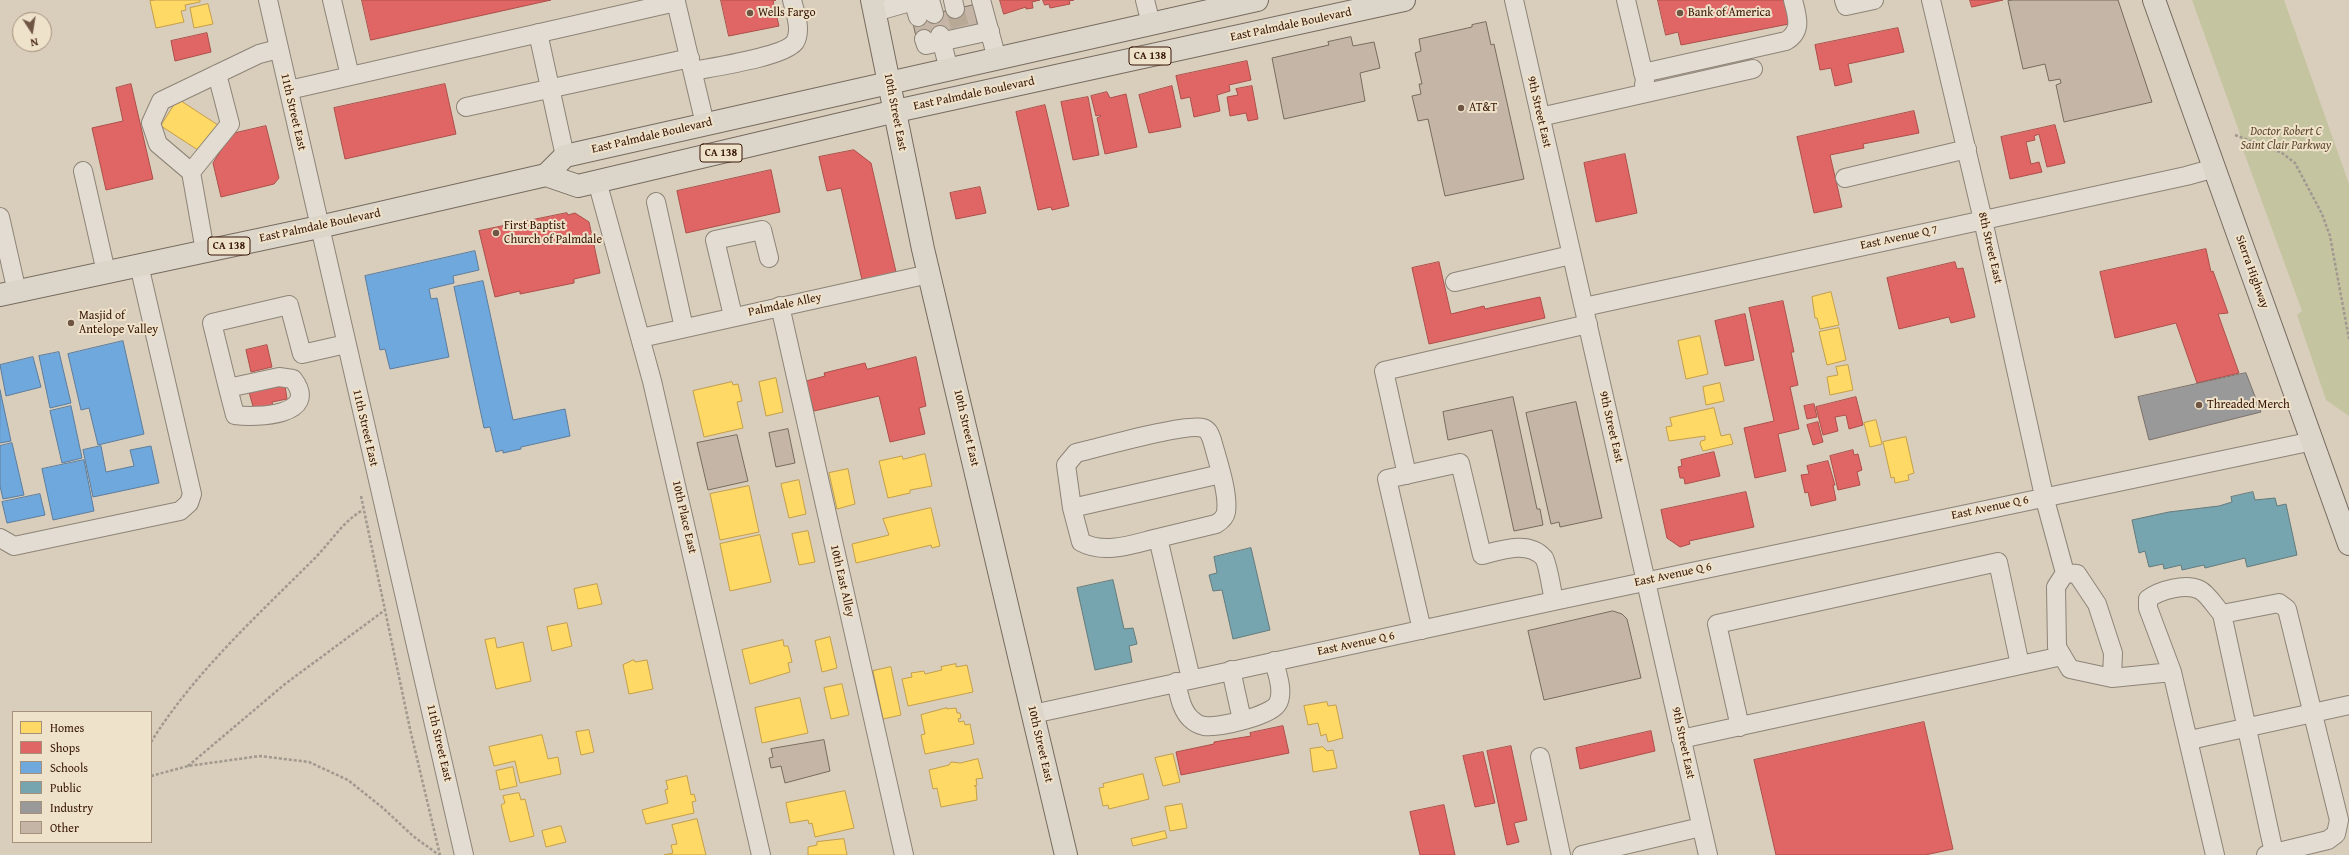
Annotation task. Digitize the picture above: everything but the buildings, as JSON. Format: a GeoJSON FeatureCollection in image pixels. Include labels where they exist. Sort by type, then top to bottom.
{"type":"FeatureCollection","features":[{"type":"Feature","properties":{"kind":"main road","name":"East Palmdale Boulevard"},"geometry":{"type":"LineString","coordinates":[[565,156],[1151,24],[1204,6],[1257,0]]}},
{"type":"Feature","properties":{"kind":"main road","name":"East Palmdale Boulevard"},"geometry":{"type":"LineString","coordinates":[[8,294],[319,227],[546,175],[578,186],[896,111],[1404,0]]}},
{"type":"Feature","properties":{"kind":"main road","name":"Sierra Highway"},"geometry":{"type":"LineString","coordinates":[[2154,0],[2349,544]]}},
{"type":"Feature","properties":{"kind":"main road","name":"10th Street East"},"geometry":{"type":"LineString","coordinates":[[873,6],[896,111],[909,185],[929,274],[1066,855]]}},
{"type":"Feature","properties":{"kind":"main road"},"geometry":{"type":"LineString","coordinates":[[546,175],[565,156]]}},
{"type":"Feature","properties":{"kind":"street","name":"11th Street East"},"geometry":{"type":"LineString","coordinates":[[268,0],[278,49],[289,90],[319,227],[464,855]]}},
{"type":"Feature","properties":{"kind":"street"},"geometry":{"type":"LineString","coordinates":[[332,0],[350,76]]}},
{"type":"Feature","properties":{"kind":"street"},"geometry":{"type":"LineString","coordinates":[[466,107],[552,87],[691,65],[780,53],[794,42],[798,29],[792,0]]}},
{"type":"Feature","properties":{"kind":"street"},"geometry":{"type":"LineString","coordinates":[[981,0],[997,59]]}},
{"type":"Feature","properties":{"kind":"street"},"geometry":{"type":"LineString","coordinates":[[1145,0],[1151,24]]}},
{"type":"Feature","properties":{"kind":"street","name":"9th Street East"},"geometry":{"type":"LineString","coordinates":[[1514,0],[1708,855]]}},
{"type":"Feature","properties":{"kind":"street"},"geometry":{"type":"LineString","coordinates":[[1626,0],[1643,73],[1643,94]]}},
{"type":"Feature","properties":{"kind":"street"},"geometry":{"type":"LineString","coordinates":[[1643,73],[1786,41],[1794,36],[1798,28],[1793,0]]}},
{"type":"Feature","properties":{"kind":"street"},"geometry":{"type":"LineString","coordinates":[[1844,0],[1846,6],[1874,0]]}},
{"type":"Feature","properties":{"kind":"street","name":"8th Street East"},"geometry":{"type":"LineString","coordinates":[[1931,0],[1967,149],[2044,496],[2065,573]]}},
{"type":"Feature","properties":{"kind":"street"},"geometry":{"type":"LineString","coordinates":[[289,90],[538,34],[676,1],[705,124]]}},
{"type":"Feature","properties":{"kind":"street"},"geometry":{"type":"LineString","coordinates":[[873,6],[921,5]]}},
{"type":"Feature","properties":{"kind":"street"},"geometry":{"type":"LineString","coordinates":[[949,70],[935,39],[990,31]]}},
{"type":"Feature","properties":{"kind":"street"},"geometry":{"type":"LineString","coordinates":[[538,34],[552,87],[565,156]]}},
{"type":"Feature","properties":{"kind":"street"},"geometry":{"type":"LineString","coordinates":[[205,251],[191,172],[158,144],[151,123],[161,101],[258,54],[278,49]]}},
{"type":"Feature","properties":{"kind":"street"},"geometry":{"type":"LineString","coordinates":[[1540,118],[1752,68]]}},
{"type":"Feature","properties":{"kind":"street"},"geometry":{"type":"LineString","coordinates":[[191,172],[230,124],[217,74]]}},
{"type":"Feature","properties":{"kind":"street"},"geometry":{"type":"LineString","coordinates":[[1845,178],[1967,149]]}},
{"type":"Feature","properties":{"kind":"street","name":"East Avenue Q 7"},"geometry":{"type":"LineString","coordinates":[[1408,475],[1384,372],[1586,316],[1983,220],[2186,176],[2214,168]]}},
{"type":"Feature","properties":{"kind":"street"},"geometry":{"type":"LineString","coordinates":[[83,171],[106,272]]}},
{"type":"Feature","properties":{"kind":"street","name":"10th Place East"},"geometry":{"type":"LineString","coordinates":[[597,181],[641,338],[761,855]]}},
{"type":"Feature","properties":{"kind":"street"},"geometry":{"type":"LineString","coordinates":[[656,202],[684,328]]}},
{"type":"Feature","properties":{"kind":"street"},"geometry":{"type":"LineString","coordinates":[[0,216],[8,294]]}},
{"type":"Feature","properties":{"kind":"street"},"geometry":{"type":"LineString","coordinates":[[733,316],[715,240],[762,230],[769,258]]}},
{"type":"Feature","properties":{"kind":"street"},"geometry":{"type":"LineString","coordinates":[[1454,282],[1571,255]]}},
{"type":"Feature","properties":{"kind":"street"},"geometry":{"type":"LineString","coordinates":[[0,538],[14,546],[180,511],[189,503],[192,494],[139,265]]}},
{"type":"Feature","properties":{"kind":"street","name":"Palmdale Alley"},"geometry":{"type":"LineString","coordinates":[[641,338],[733,316],[929,274]]}},
{"type":"Feature","properties":{"kind":"street"},"geometry":{"type":"LineString","coordinates":[[228,388],[212,323],[289,305],[302,354],[346,344]]}},
{"type":"Feature","properties":{"kind":"street","name":"10th East Alley"},"geometry":{"type":"LineString","coordinates":[[780,306],[904,855]]}},
{"type":"Feature","properties":{"kind":"street"},"geometry":{"type":"LineString","coordinates":[[1184,428],[1204,428],[1210,432],[1221,474],[1226,501],[1226,513],[1222,520],[1216,524],[1113,548],[1089,546],[1081,542],[1072,508],[1066,465],[1076,453],[1184,428]]}},
{"type":"Feature","properties":{"kind":"street","name":"East Avenue Q 6"},"geometry":{"type":"LineString","coordinates":[[1033,714],[1554,600],[2044,496],[2313,441]]}},
{"type":"Feature","properties":{"kind":"street"},"geometry":{"type":"LineString","coordinates":[[1422,630],[1387,479],[1460,464],[1482,555],[1509,548],[1525,548],[1536,553],[1544,559],[1554,600]]}},
{"type":"Feature","properties":{"kind":"street"},"geometry":{"type":"LineString","coordinates":[[1072,508],[1221,474]]}},
{"type":"Feature","properties":{"kind":"street"},"geometry":{"type":"LineString","coordinates":[[1158,538],[1184,681],[1185,713],[1200,725],[1206,726],[1242,720],[1271,711],[1278,704],[1280,686],[1274,661]]}},
{"type":"Feature","properties":{"kind":"street"},"geometry":{"type":"LineString","coordinates":[[1740,727],[1717,624],[1998,562],[2020,665]]}},
{"type":"Feature","properties":{"kind":"street"},"geometry":{"type":"LineString","coordinates":[[2112,678],[2113,652],[2097,604],[2077,574],[2065,573],[2056,587],[2057,647],[2070,669],[2112,678],[2172,672]]}},
{"type":"Feature","properties":{"kind":"street"},"geometry":{"type":"LineString","coordinates":[[2215,855],[2190,740],[2172,672],[2148,608],[2148,599],[2155,594],[2184,588],[2201,590],[2222,614],[2270,854],[2328,840],[2336,834],[2338,820],[2287,609],[2279,603],[2222,614]]}},
{"type":"Feature","properties":{"kind":"street"},"geometry":{"type":"LineString","coordinates":[[1681,739],[2062,656]]}},
{"type":"Feature","properties":{"kind":"street"},"geometry":{"type":"LineString","coordinates":[[1231,670],[1242,720]]}},
{"type":"Feature","properties":{"kind":"street"},"geometry":{"type":"LineString","coordinates":[[2190,740],[2246,729],[2349,705]]}},
{"type":"Feature","properties":{"kind":"street"},"geometry":{"type":"LineString","coordinates":[[1540,758],[1562,855]]}},
{"type":"Feature","properties":{"kind":"street"},"geometry":{"type":"LineString","coordinates":[[1582,855],[1701,827]]}},
{"type":"Feature","properties":{"kind":"path"},"geometry":{"type":"LineString","coordinates":[[2235,135],[2282,152],[2295,163],[2322,214],[2330,236],[2349,339]]}},
{"type":"Feature","properties":{"kind":"path"},"geometry":{"type":"LineString","coordinates":[[361,490],[363,510],[439,855]]}},
{"type":"Feature","properties":{"kind":"path"},"geometry":{"type":"LineString","coordinates":[[152,740],[169,714],[248,624],[328,545],[349,518],[363,510]]}},
{"type":"Feature","properties":{"kind":"path"},"geometry":{"type":"LineString","coordinates":[[188,766],[284,684],[385,610]]}},
{"type":"Feature","properties":{"kind":"path"},"geometry":{"type":"LineString","coordinates":[[152,776],[188,766],[260,756],[310,762],[348,780],[383,808],[413,836],[439,855]]}},
{"type":"Feature","properties":{"kind":"green space","name":"Doctor Robert C Saint Clair Parkway"},"geometry":{"type":"Polygon","coordinates":[[[2192,0],[2284,0],[2349,184],[2349,416],[2326,400],[2297,315],[2302,311],[2242,147],[2239,131],[2192,0]]]}},
{"type":"Feature","properties":{"kind":"tunnel"},"geometry":{"type":"LineString","coordinates":[[955,9],[961,31]]}},
{"type":"Feature","properties":{"kind":"place","name":"Wells Fargo"},"geometry":{"type":"Point","coordinates":[750,13]}},
{"type":"Feature","properties":{"kind":"place","name":"Bank of America"},"geometry":{"type":"Point","coordinates":[1680,13]}},
{"type":"Feature","properties":{"kind":"place","name":"AT&T"},"geometry":{"type":"Point","coordinates":[1461,108]}},
{"type":"Feature","properties":{"kind":"place","name":"First Baptist Church of Palmdale"},"geometry":{"type":"Point","coordinates":[496,233]}},
{"type":"Feature","properties":{"kind":"place","name":"Masjid of Antelope Valley"},"geometry":{"type":"Point","coordinates":[71,323]}},
{"type":"Feature","properties":{"kind":"place","name":"Threaded Merch"},"geometry":{"type":"Point","coordinates":[2199,405]}}]}
